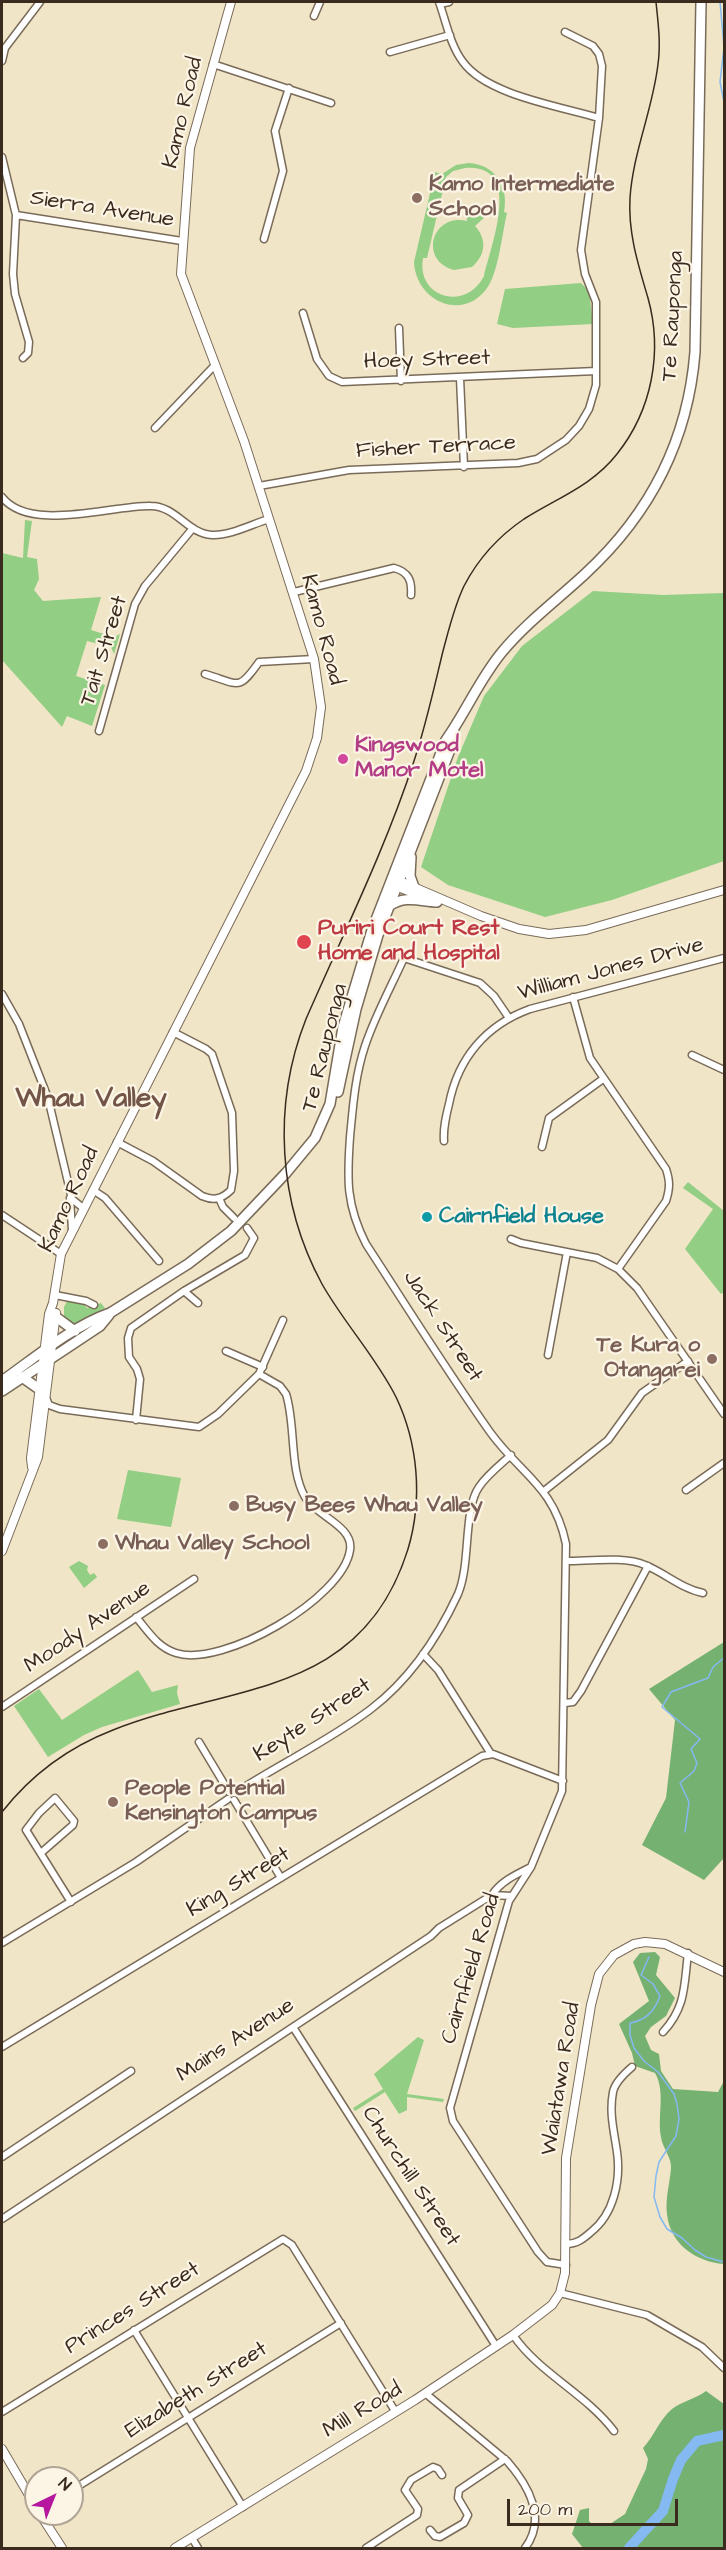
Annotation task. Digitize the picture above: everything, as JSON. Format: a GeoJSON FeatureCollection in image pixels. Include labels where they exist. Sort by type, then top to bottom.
{"type":"FeatureCollection","features":[{"type":"Feature","properties":{"kind":"highway","name":"Te Rauponga"},"geometry":{"type":"LineString","coordinates":[[2,1381],[47,1355],[75,1331],[110,1313],[219,1242],[246,1217],[306,1151],[323,1121],[332,1095],[343,1027],[372,930],[412,849],[451,747],[454,731],[472,694],[502,653],[525,627],[602,558],[632,524],[657,486],[682,428],[691,388],[695,352],[701,2]]}},
{"type":"Feature","properties":{"kind":"highway","name":"Te Rauponga"},"geometry":{"type":"LineString","coordinates":[[246,1217],[257,1210],[311,1153],[329,1123],[337,1098],[364,980],[395,882],[446,740],[454,731]]}},
{"type":"Feature","properties":{"kind":"highway"},"geometry":{"type":"LineString","coordinates":[[412,849],[410,876],[414,887]]}},
{"type":"Feature","properties":{"kind":"highway"},"geometry":{"type":"LineString","coordinates":[[389,906],[407,899],[440,901]]}},
{"type":"Feature","properties":{"kind":"highway"},"geometry":{"type":"LineString","coordinates":[[2,1391],[47,1355],[100,1326],[110,1313]]}},
{"type":"Feature","properties":{"kind":"highway"},"geometry":{"type":"LineString","coordinates":[[57,1317],[75,1331]]}},
{"type":"Feature","properties":{"kind":"highway"},"geometry":{"type":"LineString","coordinates":[[22,1377],[39,1389]]}},
{"type":"Feature","properties":{"kind":"main road","name":"Kamo Road"},"geometry":{"type":"LineString","coordinates":[[2,1551],[32,1467],[38,1457],[46,1398],[49,1314],[54,1299],[61,1254],[288,808],[311,758],[317,738],[321,707],[314,659],[259,486],[183,280],[182,241],[190,148],[231,2]]}},
{"type":"Feature","properties":{"kind":"main road"},"geometry":{"type":"LineString","coordinates":[[395,882],[438,897],[440,901]]}},
{"type":"Feature","properties":{"kind":"main road"},"geometry":{"type":"LineString","coordinates":[[395,882],[440,901],[519,928],[556,934],[586,930],[724,893]]}},
{"type":"Feature","properties":{"kind":"main road","name":"Kamo Road"},"geometry":{"type":"LineString","coordinates":[[32,1467],[31,1458],[39,1389],[57,1317],[54,1299]]}},
{"type":"Feature","properties":{"kind":"main road","name":"Waiatawa Road"},"geometry":{"type":"LineString","coordinates":[[560,2293],[566,2265],[567,2244],[566,2158],[591,2004],[599,1974],[614,1955],[634,1944],[645,1942],[665,1944],[724,1972]]}},
{"type":"Feature","properties":{"kind":"main road","name":"Mill Road"},"geometry":{"type":"LineString","coordinates":[[175,2548],[425,2393],[513,2335],[552,2306],[560,2293]]}},
{"type":"Feature","properties":{"kind":"main road"},"geometry":{"type":"LineString","coordinates":[[2,2449],[24,2487]]}},
{"type":"Feature","properties":{"kind":"main road"},"geometry":{"type":"LineString","coordinates":[[48,2526],[62,2548]]}},
{"type":"Feature","properties":{"kind":"street"},"geometry":{"type":"LineString","coordinates":[[2,61],[5,48],[40,2]]}},
{"type":"Feature","properties":{"kind":"street"},"geometry":{"type":"LineString","coordinates":[[314,16],[320,2]]}},
{"type":"Feature","properties":{"kind":"street"},"geometry":{"type":"LineString","coordinates":[[449,2],[439,3],[462,61],[474,74],[489,85],[599,118]]}},
{"type":"Feature","properties":{"kind":"street","name":"Fisher Terrace"},"geometry":{"type":"LineString","coordinates":[[259,486],[349,470],[518,463],[537,459],[554,449],[579,426],[589,409],[596,386],[596,302],[582,263],[581,250],[599,118],[601,58],[591,44],[565,32]]}},
{"type":"Feature","properties":{"kind":"street"},"geometry":{"type":"LineString","coordinates":[[390,52],[450,35]]}},
{"type":"Feature","properties":{"kind":"street"},"geometry":{"type":"LineString","coordinates":[[213,64],[331,103]]}},
{"type":"Feature","properties":{"kind":"street"},"geometry":{"type":"LineString","coordinates":[[264,239],[283,171],[275,131],[289,88]]}},
{"type":"Feature","properties":{"kind":"street"},"geometry":{"type":"LineString","coordinates":[[2,157],[16,214],[14,284],[29,342],[28,353],[23,358]]}},
{"type":"Feature","properties":{"kind":"street","name":"Sierra Avenue"},"geometry":{"type":"LineString","coordinates":[[16,214],[182,241]]}},
{"type":"Feature","properties":{"kind":"street","name":"Hoey Street"},"geometry":{"type":"LineString","coordinates":[[303,313],[317,359],[329,376],[342,382],[596,371]]}},
{"type":"Feature","properties":{"kind":"street"},"geometry":{"type":"LineString","coordinates":[[399,328],[401,381]]}},
{"type":"Feature","properties":{"kind":"street"},"geometry":{"type":"LineString","coordinates":[[155,428],[214,365]]}},
{"type":"Feature","properties":{"kind":"street"},"geometry":{"type":"LineString","coordinates":[[460,378],[464,467]]}},
{"type":"Feature","properties":{"kind":"street"},"geometry":{"type":"LineString","coordinates":[[2,497],[19,510],[48,516],[158,506],[176,515],[193,528],[206,534],[217,535],[269,519]]}},
{"type":"Feature","properties":{"kind":"street","name":"Tait Street"},"geometry":{"type":"LineString","coordinates":[[99,731],[135,604],[146,586],[193,528]]}},
{"type":"Feature","properties":{"kind":"street"},"geometry":{"type":"LineString","coordinates":[[294,592],[394,568],[403,572],[410,579],[411,594]]}},
{"type":"Feature","properties":{"kind":"street"},"geometry":{"type":"LineString","coordinates":[[205,674],[239,684],[245,681],[259,662],[314,659]]}},
{"type":"Feature","properties":{"kind":"street","name":"Jack Street"},"geometry":{"type":"LineString","coordinates":[[509,1018],[494,996],[480,983],[404,958],[368,1038],[358,1075],[347,1161],[347,1190],[351,1210],[366,1244],[469,1402],[493,1435],[544,1491],[562,1525],[567,1561],[565,1703]]}},
{"type":"Feature","properties":{"kind":"street","name":"William Jones Drive"},"geometry":{"type":"LineString","coordinates":[[444,1141],[443,1130],[458,1073],[472,1049],[483,1037],[509,1018],[530,1009],[724,958]]}},
{"type":"Feature","properties":{"kind":"street"},"geometry":{"type":"LineString","coordinates":[[2,994],[19,1024],[48,1098],[69,1191],[72,1231]]}},
{"type":"Feature","properties":{"kind":"street"},"geometry":{"type":"LineString","coordinates":[[573,997],[590,1058],[666,1169],[669,1181],[670,1189],[666,1201],[618,1269]]}},
{"type":"Feature","properties":{"kind":"street"},"geometry":{"type":"LineString","coordinates":[[117,1142],[153,1161],[202,1196],[210,1199],[227,1194],[233,1184],[232,1111],[212,1054],[173,1032]]}},
{"type":"Feature","properties":{"kind":"street"},"geometry":{"type":"LineString","coordinates":[[692,1055],[724,1070]]}},
{"type":"Feature","properties":{"kind":"street"},"geometry":{"type":"LineString","coordinates":[[542,1147],[549,1118],[603,1079]]}},
{"type":"Feature","properties":{"kind":"street"},"geometry":{"type":"LineString","coordinates":[[93,1190],[105,1198],[159,1261]]}},
{"type":"Feature","properties":{"kind":"street"},"geometry":{"type":"LineString","coordinates":[[69,1191],[76,1204],[83,1208]]}},
{"type":"Feature","properties":{"kind":"street"},"geometry":{"type":"LineString","coordinates":[[219,1198],[228,1214],[234,1218]]}},
{"type":"Feature","properties":{"kind":"street"},"geometry":{"type":"LineString","coordinates":[[2,1215],[61,1254]]}},
{"type":"Feature","properties":{"kind":"street"},"geometry":{"type":"LineString","coordinates":[[136,1420],[139,1374],[129,1357],[129,1333],[134,1325],[184,1290],[245,1255],[254,1241],[253,1234],[247,1228]]}},
{"type":"Feature","properties":{"kind":"street"},"geometry":{"type":"LineString","coordinates":[[511,1239],[597,1258],[618,1269],[637,1288],[724,1414]]}},
{"type":"Feature","properties":{"kind":"street"},"geometry":{"type":"LineString","coordinates":[[548,1355],[567,1252]]}},
{"type":"Feature","properties":{"kind":"street"},"geometry":{"type":"LineString","coordinates":[[184,1290],[198,1303]]}},
{"type":"Feature","properties":{"kind":"street"},"geometry":{"type":"LineString","coordinates":[[54,1299],[83,1300],[94,1305]]}},
{"type":"Feature","properties":{"kind":"street"},"geometry":{"type":"LineString","coordinates":[[46,1398],[50,1405],[60,1409],[199,1427],[218,1414],[259,1374],[283,1320]]}},
{"type":"Feature","properties":{"kind":"street"},"geometry":{"type":"LineString","coordinates":[[226,1351],[263,1366]]}},
{"type":"Feature","properties":{"kind":"street"},"geometry":{"type":"LineString","coordinates":[[544,1491],[608,1440],[642,1393],[688,1361]]}},
{"type":"Feature","properties":{"kind":"street"},"geometry":{"type":"LineString","coordinates":[[136,1617],[157,1642],[176,1653],[198,1655],[223,1650],[258,1636],[313,1602],[325,1591],[347,1559],[350,1543],[345,1533],[318,1512],[303,1493],[286,1394],[280,1386],[259,1374]]}},
{"type":"Feature","properties":{"kind":"street"},"geometry":{"type":"LineString","coordinates":[[43,1418],[52,1411],[60,1409]]}},
{"type":"Feature","properties":{"kind":"street","name":"Keyte Street"},"geometry":{"type":"LineString","coordinates":[[2,1943],[136,1862],[231,1796],[360,1717],[393,1689],[423,1654],[443,1622],[462,1583],[473,1501],[477,1489],[511,1455]]}},
{"type":"Feature","properties":{"kind":"street"},"geometry":{"type":"LineString","coordinates":[[686,1490],[724,1463]]}},
{"type":"Feature","properties":{"kind":"street"},"geometry":{"type":"LineString","coordinates":[[567,1561],[626,1561],[648,1566],[693,1591],[703,1593]]}},
{"type":"Feature","properties":{"kind":"street"},"geometry":{"type":"LineString","coordinates":[[565,1703],[573,1702],[581,1691],[648,1566]]}},
{"type":"Feature","properties":{"kind":"street","name":"Moody Avenue"},"geometry":{"type":"LineString","coordinates":[[2,1707],[194,1579]]}},
{"type":"Feature","properties":{"kind":"street"},"geometry":{"type":"LineString","coordinates":[[423,1654],[438,1670],[491,1754],[563,1782]]}},
{"type":"Feature","properties":{"kind":"street","name":"Cairnfield Road"},"geometry":{"type":"LineString","coordinates":[[565,1703],[563,1782],[560,1800],[531,1867],[511,1896],[450,2112],[456,2126],[541,2257],[552,2264],[566,2265]]}},
{"type":"Feature","properties":{"kind":"street"},"geometry":{"type":"LineString","coordinates":[[200,1742],[281,1878]]}},
{"type":"Feature","properties":{"kind":"street","name":"King Street"},"geometry":{"type":"LineString","coordinates":[[2,2047],[410,1801],[421,1791],[479,1757],[491,1754]]}},
{"type":"Feature","properties":{"kind":"street"},"geometry":{"type":"LineString","coordinates":[[42,1852],[73,1825],[74,1821],[55,1798],[26,1830],[42,1852],[71,1902]]}},
{"type":"Feature","properties":{"kind":"street","name":"Mains Avenue"},"geometry":{"type":"LineString","coordinates":[[2,2219],[293,2027],[494,1892],[515,1875],[531,1867]]}},
{"type":"Feature","properties":{"kind":"street"},"geometry":{"type":"LineString","coordinates":[[494,1892],[511,1896]]}},
{"type":"Feature","properties":{"kind":"street"},"geometry":{"type":"LineString","coordinates":[[663,2032],[676,2018],[681,2006],[688,1953]]}},
{"type":"Feature","properties":{"kind":"street","name":"Churchill Street"},"geometry":{"type":"LineString","coordinates":[[293,2027],[496,2346]]}},
{"type":"Feature","properties":{"kind":"street"},"geometry":{"type":"LineString","coordinates":[[567,2244],[578,2242],[596,2228],[615,2195],[617,2162],[612,2121],[613,2089],[632,2067]]}},
{"type":"Feature","properties":{"kind":"street"},"geometry":{"type":"LineString","coordinates":[[2,2157],[131,2072]]}},
{"type":"Feature","properties":{"kind":"street","name":"Princes Street"},"geometry":{"type":"LineString","coordinates":[[2,2412],[277,2241],[285,2239],[292,2245],[341,2323]]}},
{"type":"Feature","properties":{"kind":"street"},"geometry":{"type":"LineString","coordinates":[[560,2293],[647,2315],[702,2347],[724,2368]]}},
{"type":"Feature","properties":{"kind":"street"},"geometry":{"type":"LineString","coordinates":[[341,2323],[395,2411]]}},
{"type":"Feature","properties":{"kind":"street","name":"Elizabeth Street"},"geometry":{"type":"LineString","coordinates":[[84,2483],[341,2323]]}},
{"type":"Feature","properties":{"kind":"street"},"geometry":{"type":"LineString","coordinates":[[134,2330],[243,2506]]}},
{"type":"Feature","properties":{"kind":"street"},"geometry":{"type":"LineString","coordinates":[[513,2335],[545,2369],[599,2411],[614,2431]]}},
{"type":"Feature","properties":{"kind":"street"},"geometry":{"type":"LineString","coordinates":[[425,2393],[504,2459],[530,2495],[536,2510],[536,2530],[525,2548]]}},
{"type":"Feature","properties":{"kind":"street"},"geometry":{"type":"LineString","coordinates":[[430,2530],[435,2536],[440,2537],[464,2523],[468,2515],[458,2498],[459,2490],[504,2459]]}},
{"type":"Feature","properties":{"kind":"street"},"geometry":{"type":"LineString","coordinates":[[366,2548],[419,2512],[405,2490],[408,2482],[430,2467],[436,2467],[442,2475]]}},
{"type":"Feature","properties":{"kind":"street"},"geometry":{"type":"LineString","coordinates":[[192,2538],[198,2548]]}},
{"type":"Feature","properties":{"kind":"green space"},"geometry":{"type":"Polygon","coordinates":[[[469,163],[487,168],[493,173],[502,186],[504,212],[507,213],[498,260],[489,285],[479,297],[468,303],[456,305],[444,303],[423,288],[414,262],[435,172],[442,174],[456,165],[469,163]],[[465,168],[453,171],[446,177],[427,258],[423,258],[423,272],[427,283],[434,291],[444,296],[455,297],[466,294],[476,287],[484,276],[497,227],[499,192],[494,178],[483,170],[465,168]]]}},
{"type":"Feature","properties":{"kind":"green space"},"geometry":{"type":"Polygon","coordinates":[[[466,208],[486,216],[475,226],[482,236],[483,247],[480,257],[472,267],[454,270],[443,265],[436,257],[433,248],[434,239],[445,224],[455,220],[467,221],[466,208]]]}},
{"type":"Feature","properties":{"kind":"green space"},"geometry":{"type":"Polygon","coordinates":[[[581,283],[589,291],[593,324],[513,328],[497,324],[505,289],[581,283]]]}},
{"type":"Feature","properties":{"kind":"green space"},"geometry":{"type":"Polygon","coordinates":[[[25,520],[32,521],[27,557],[37,559],[39,579],[34,590],[43,601],[101,597],[91,630],[114,637],[120,634],[114,654],[111,647],[87,641],[76,676],[105,685],[92,726],[67,716],[62,727],[2,660],[2,553],[23,558],[25,520]]]}},
{"type":"Feature","properties":{"kind":"green space"},"geometry":{"type":"Polygon","coordinates":[[[593,591],[663,595],[724,593],[724,861],[612,900],[545,917],[448,885],[421,867],[458,757],[484,696],[522,646],[593,591]]]}},
{"type":"Feature","properties":{"kind":"green space"},"geometry":{"type":"Polygon","coordinates":[[[688,1182],[724,1211],[724,1292],[721,1294],[685,1249],[713,1209],[683,1188],[688,1182]]]}},
{"type":"Feature","properties":{"kind":"green space"},"geometry":{"type":"Polygon","coordinates":[[[67,1301],[83,1303],[87,1308],[101,1303],[105,1308],[75,1326],[64,1316],[67,1301]]]}},
{"type":"Feature","properties":{"kind":"green space"},"geometry":{"type":"Polygon","coordinates":[[[128,1470],[181,1478],[171,1527],[117,1519],[128,1470]]]}},
{"type":"Feature","properties":{"kind":"green space"},"geometry":{"type":"Polygon","coordinates":[[[79,1561],[88,1566],[87,1570],[90,1575],[94,1573],[97,1577],[84,1588],[69,1567],[79,1561]]]}},
{"type":"Feature","properties":{"kind":"green space"},"geometry":{"type":"Polygon","coordinates":[[[724,1642],[724,1858],[704,1880],[642,1845],[666,1798],[675,1720],[649,1689],[724,1642]]]}},
{"type":"Feature","properties":{"kind":"green space"},"geometry":{"type":"Polygon","coordinates":[[[138,1670],[152,1692],[178,1685],[177,1693],[180,1704],[102,1727],[48,1757],[14,1706],[39,1689],[62,1720],[138,1670]]]}},
{"type":"Feature","properties":{"kind":"green space"},"geometry":{"type":"Polygon","coordinates":[[[655,1952],[660,1957],[656,1975],[675,1998],[666,2016],[651,2027],[645,2036],[651,2050],[659,2054],[661,2071],[673,2089],[718,2092],[724,2081],[724,2264],[704,2260],[686,2250],[669,2225],[667,2196],[671,2164],[661,2137],[660,2088],[655,2073],[635,2066],[632,2053],[619,2024],[649,2001],[633,1962],[640,1953],[655,1952]]]}},
{"type":"Feature","properties":{"kind":"green space"},"geometry":{"type":"Polygon","coordinates":[[[418,2037],[424,2040],[407,2094],[444,2099],[443,2102],[407,2097],[407,2110],[399,2114],[385,2092],[355,2111],[353,2108],[383,2089],[374,2074],[418,2037]]]}},
{"type":"Feature","properties":{"kind":"green space"},"geometry":{"type":"Polygon","coordinates":[[[706,2391],[724,2404],[724,2548],[583,2548],[572,2534],[580,2510],[589,2508],[589,2521],[593,2525],[610,2524],[625,2514],[646,2469],[648,2459],[643,2448],[672,2409],[706,2391]]]}},
{"type":"Feature","properties":{"kind":"waterway"},"geometry":{"type":"LineString","coordinates":[[720,2],[724,47],[720,82],[724,102]]}},
{"type":"Feature","properties":{"kind":"waterway"},"geometry":{"type":"LineString","coordinates":[[685,1832],[689,1802],[680,1783],[694,1771],[697,1763],[691,1749],[700,1739],[662,1707],[671,1692],[708,1678],[713,1667],[724,1658]]}},
{"type":"Feature","properties":{"kind":"waterway"},"geometry":{"type":"LineString","coordinates":[[649,1957],[641,1975],[653,1984],[660,1996],[649,2014],[641,2020],[630,2023],[630,2035],[634,2048],[644,2061],[658,2072],[674,2094],[679,2119],[676,2136],[659,2162],[654,2197],[660,2217],[667,2229],[706,2257],[724,2262]]}},
{"type":"Feature","properties":{"kind":"waterway"},"geometry":{"type":"LineString","coordinates":[[629,2548],[663,2511],[681,2460],[697,2441],[724,2435]]}},
{"type":"Feature","properties":{"kind":"railway"},"geometry":{"type":"LineString","coordinates":[[2,1812],[38,1774],[66,1754],[97,1737],[158,1715],[246,1692],[287,1678],[325,1660],[359,1634],[387,1598],[408,1549],[416,1511],[417,1491],[409,1433],[388,1382],[322,1284],[307,1253],[296,1221],[285,1153],[288,1085],[295,1052],[306,1019],[377,859],[403,794],[422,734],[452,618],[464,586],[483,557],[506,533],[524,519],[574,491],[607,465],[629,437],[646,400],[654,359],[654,339],[648,298],[632,236],[630,198],[635,164],[658,64],[656,2]]}},
{"type":"Feature","properties":{"kind":"place","name":"Kamo Intermediate School"},"geometry":{"type":"Point","coordinates":[417,198]}},
{"type":"Feature","properties":{"kind":"place","name":"Kingswood Manor Motel"},"geometry":{"type":"Point","coordinates":[343,759]}},
{"type":"Feature","properties":{"kind":"place","name":"Puriri Court Rest Home and Hospital"},"geometry":{"type":"Point","coordinates":[304,942]}},
{"type":"Feature","properties":{"kind":"place","name":"Cairnfield House"},"geometry":{"type":"Point","coordinates":[427,1217]}},
{"type":"Feature","properties":{"kind":"place","name":"Te Kura o Otangarei"},"geometry":{"type":"Point","coordinates":[712,1359]}},
{"type":"Feature","properties":{"kind":"place","name":"Busy Bees Whau Valley"},"geometry":{"type":"Point","coordinates":[234,1506]}},
{"type":"Feature","properties":{"kind":"place","name":"Whau Valley School"},"geometry":{"type":"Point","coordinates":[103,1544]}},
{"type":"Feature","properties":{"kind":"place","name":"People Potential Kensington Campus"},"geometry":{"type":"Point","coordinates":[113,1802]}},
{"type":"Feature","properties":{"kind":"district","name":"Whau Valley"},"geometry":{"type":"Point","coordinates":[91,1100]}}]}
